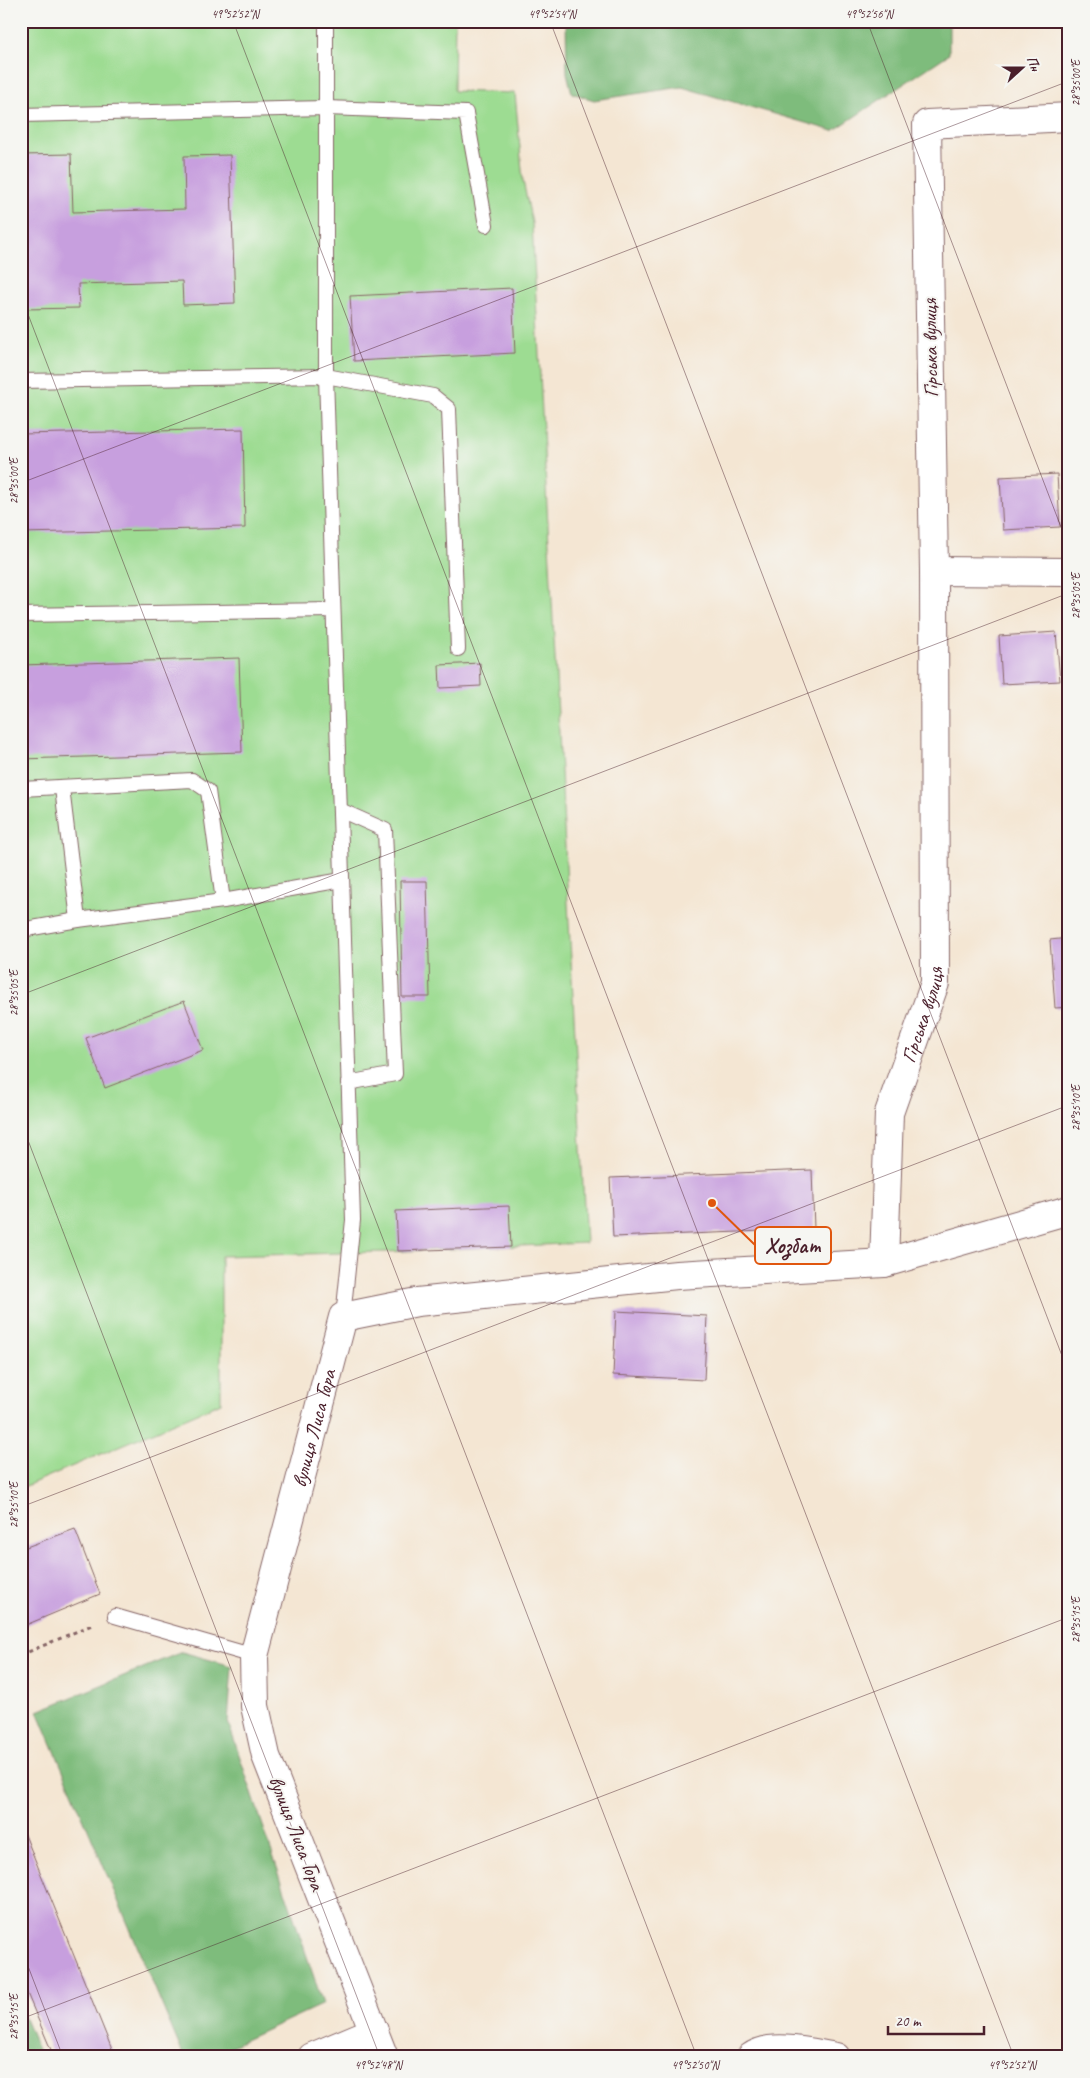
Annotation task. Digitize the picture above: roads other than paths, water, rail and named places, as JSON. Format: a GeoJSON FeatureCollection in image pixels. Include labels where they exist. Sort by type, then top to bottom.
{"type":"FeatureCollection","features":[{"type":"Feature","properties":{"kind":"street","name":"Гірська вулиця"},"geometry":{"type":"LineString","coordinates":[[884,1263],[888,1113],[935,982],[934,571],[926,124],[1069,117]]}},
{"type":"Feature","properties":{"kind":"street"},"geometry":{"type":"LineString","coordinates":[[934,571],[1069,572]]}},
{"type":"Feature","properties":{"kind":"street"},"geometry":{"type":"LineString","coordinates":[[343,1317],[417,1302],[677,1275],[884,1263],[1069,1210]]}},
{"type":"Feature","properties":{"kind":"street","name":"вулиця Лиса Гора"},"geometry":{"type":"LineString","coordinates":[[343,1317],[254,1656],[255,1706],[266,1756],[384,2057]]}},
{"type":"Feature","properties":{"kind":"street"},"geometry":{"type":"LineString","coordinates":[[312,2057],[374,2031]]}},
{"type":"Feature","properties":{"kind":"street"},"geometry":{"type":"LineString","coordinates":[[751,2057],[757,2052],[785,2049],[836,2057]]}},
{"type":"Feature","properties":{"kind":"lane"},"geometry":{"type":"LineString","coordinates":[[326,21],[326,376],[354,1220],[343,1317]]}},
{"type":"Feature","properties":{"kind":"lane"},"geometry":{"type":"LineString","coordinates":[[21,115],[326,108],[466,113],[486,225]]}},
{"type":"Feature","properties":{"kind":"lane"},"geometry":{"type":"LineString","coordinates":[[21,381],[326,376],[433,396],[449,409],[458,649]]}},
{"type":"Feature","properties":{"kind":"lane"},"geometry":{"type":"LineString","coordinates":[[21,615],[333,610]]}},
{"type":"Feature","properties":{"kind":"lane"},"geometry":{"type":"LineString","coordinates":[[21,789],[192,780],[208,791],[223,901]]}},
{"type":"Feature","properties":{"kind":"lane"},"geometry":{"type":"LineString","coordinates":[[62,788],[78,920]]}},
{"type":"Feature","properties":{"kind":"lane"},"geometry":{"type":"LineString","coordinates":[[340,810],[385,830],[395,1074],[348,1083]]}},
{"type":"Feature","properties":{"kind":"lane"},"geometry":{"type":"LineString","coordinates":[[21,930],[78,920],[223,901],[342,880]]}},
{"type":"Feature","properties":{"kind":"lane"},"geometry":{"type":"LineString","coordinates":[[115,1616],[254,1656]]}},
{"type":"Feature","properties":{"kind":"place","name":"Хозбат"},"geometry":{"type":"Point","coordinates":[712,1203]}}]}
